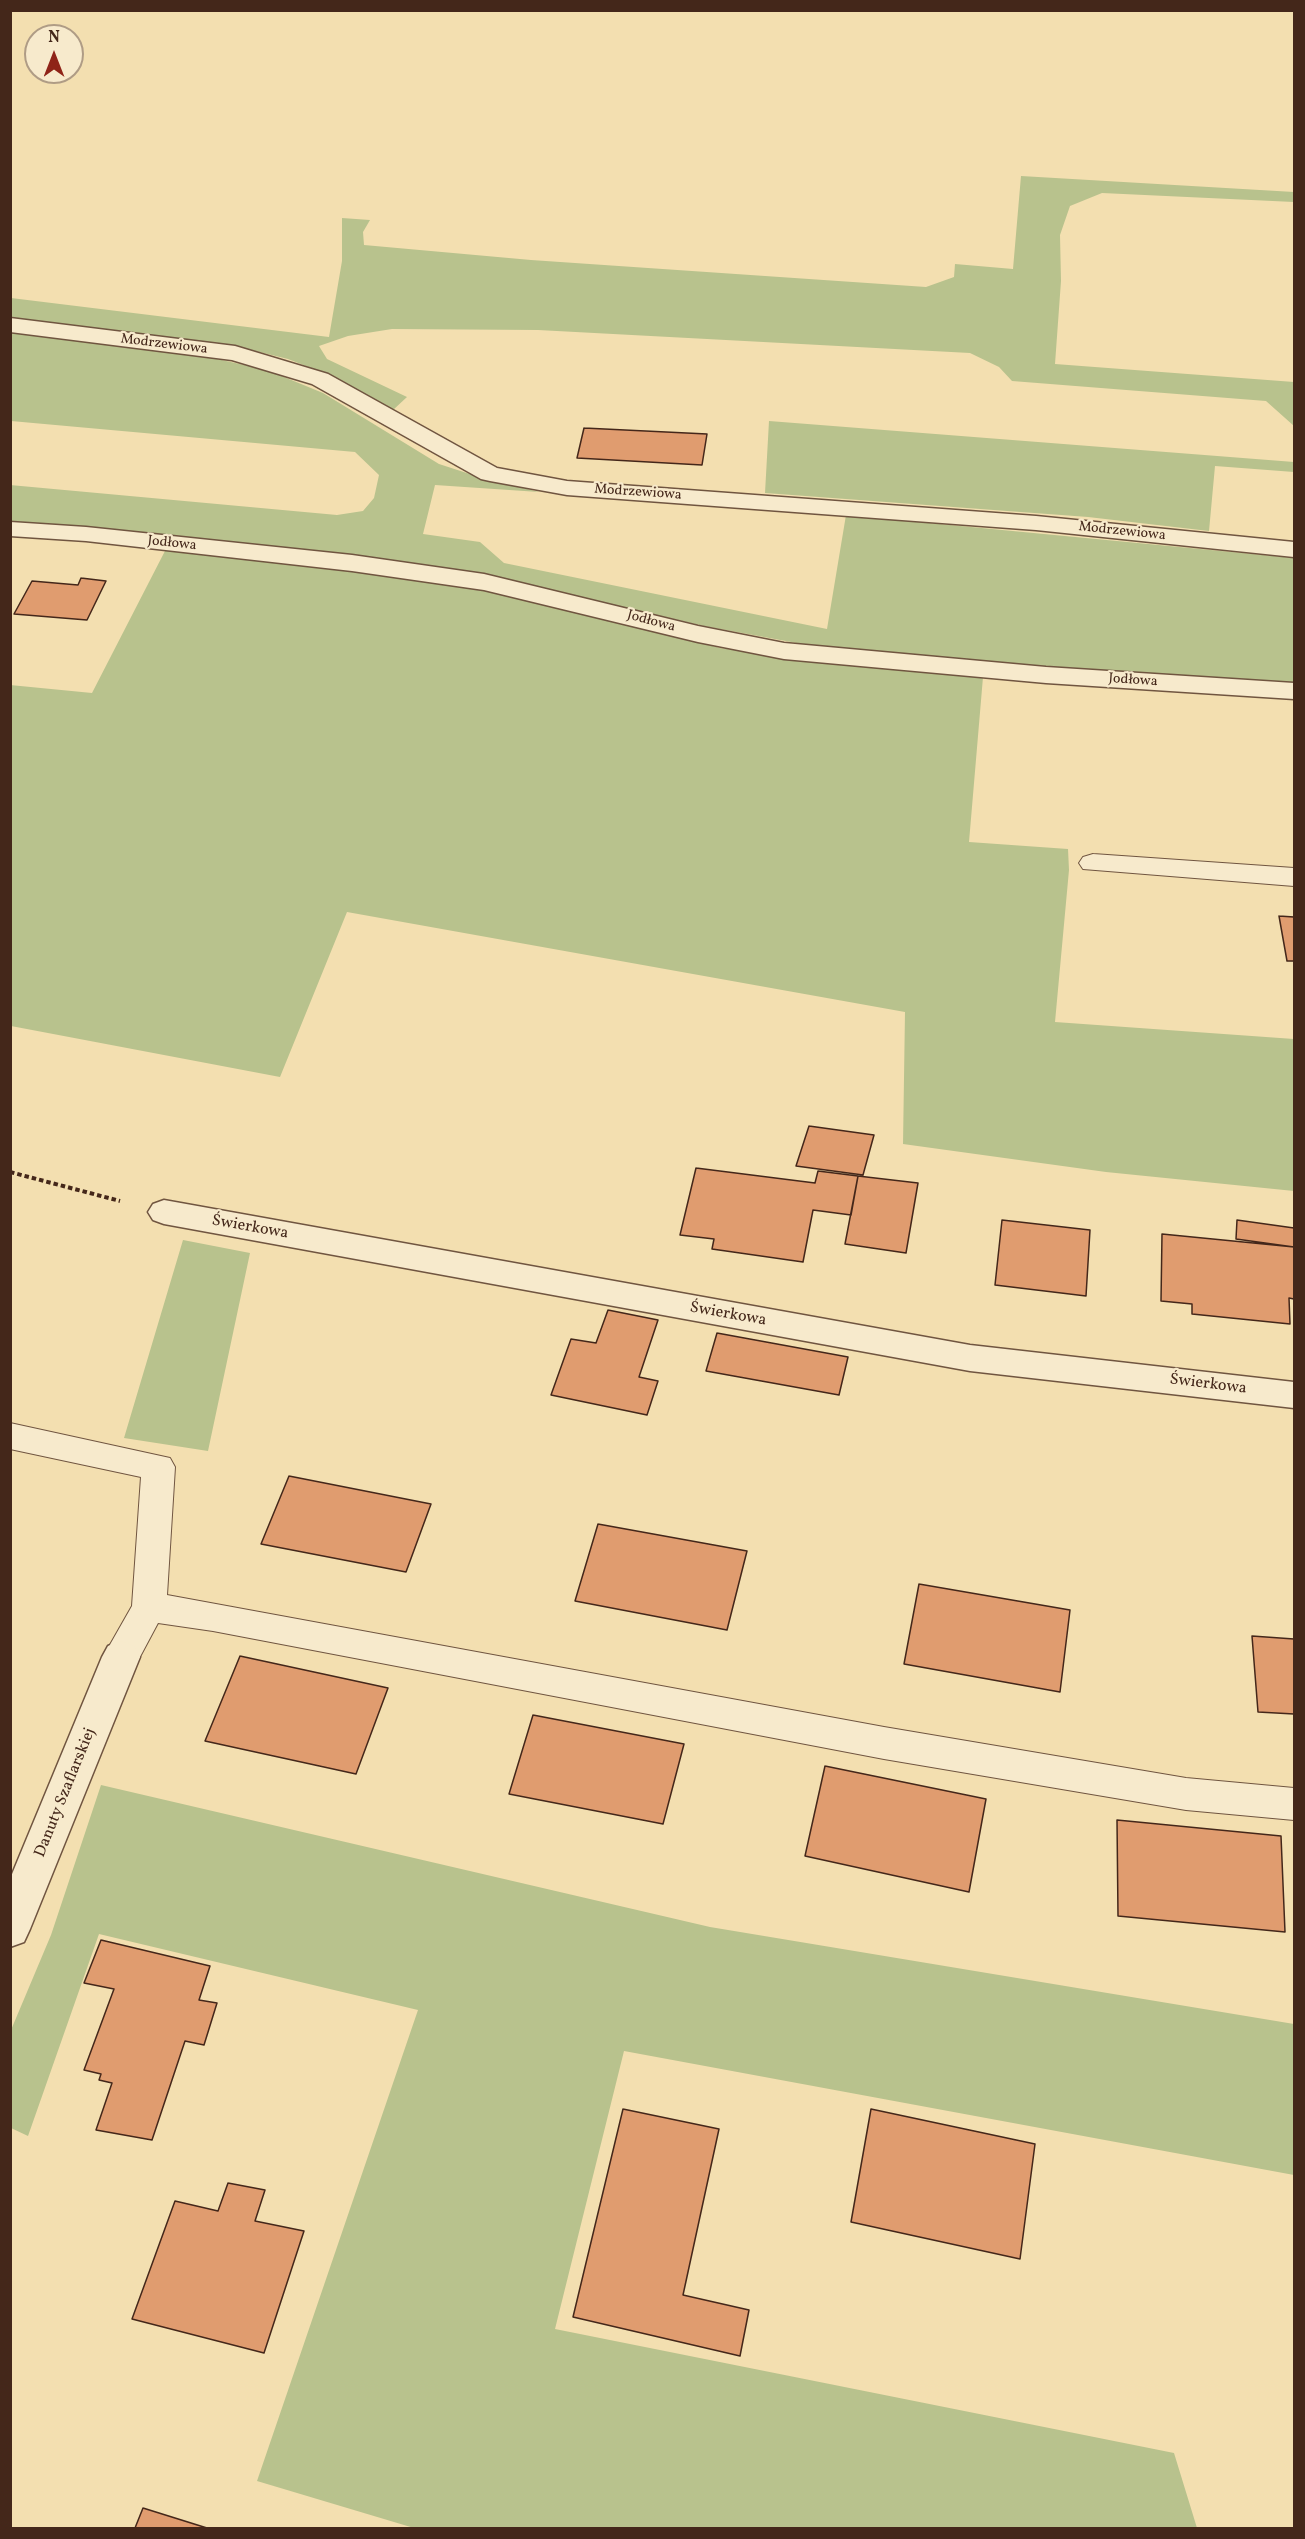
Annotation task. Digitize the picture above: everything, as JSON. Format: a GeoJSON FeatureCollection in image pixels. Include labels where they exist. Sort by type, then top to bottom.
{"type":"FeatureCollection","features":[{"type":"Feature","properties":{"kind":"street","name":"Modrzewiowa"},"geometry":{"type":"LineString","coordinates":[[10,325],[236,353],[320,379],[490,474],[567,488],[1036,523],[1294,550]]}},
{"type":"Feature","properties":{"kind":"street","name":"Jodłowa"},"geometry":{"type":"LineString","coordinates":[[10,530],[86,534],[329,561],[484,582],[698,634],[784,651],[1046,675],[1294,691]]}},
{"type":"Feature","properties":{"kind":"street","name":"Świerkowa"},"geometry":{"type":"LineString","coordinates":[[164,1212],[970,1358],[1294,1395]]}},
{"type":"Feature","properties":{"kind":"street","name":"Danuty Szaflarskiej"},"geometry":{"type":"LineString","coordinates":[[10,1929],[121,1657]]}},
{"type":"Feature","properties":{"kind":"lane"},"geometry":{"type":"LineString","coordinates":[[1093,863],[1294,877]]}},
{"type":"Feature","properties":{"kind":"lane"},"geometry":{"type":"LineString","coordinates":[[10,1436],[158,1467],[148,1607],[121,1657]]}},
{"type":"Feature","properties":{"kind":"lane"},"geometry":{"type":"LineString","coordinates":[[148,1607],[213,1616],[884,1743],[1186,1794],[1294,1804]]}},
{"type":"Feature","properties":{"kind":"path"},"geometry":{"type":"LineString","coordinates":[[10,1172],[164,1212]]}},
{"type":"Feature","properties":{"kind":"green space"},"geometry":{"type":"Polygon","coordinates":[[[1021,176],[1294,192],[1294,202],[1102,193],[1070,206],[1060,235],[1061,281],[1055,364],[1294,382],[1294,426],[1266,401],[1012,381],[999,367],[970,353],[538,330],[392,329],[348,336],[319,346],[327,359],[407,397],[393,410],[334,377],[288,359],[243,348],[11,318],[11,298],[329,337],[342,261],[342,218],[370,220],[363,232],[364,245],[531,260],[926,287],[954,277],[955,264],[1013,269],[1021,176]]]}},
{"type":"Feature","properties":{"kind":"green space"},"geometry":{"type":"Polygon","coordinates":[[[11,331],[199,355],[267,370],[323,393],[439,464],[539,492],[435,485],[423,534],[480,542],[504,563],[827,629],[846,515],[1294,558],[1294,684],[1015,665],[813,646],[704,626],[485,575],[314,550],[11,521],[10,485],[337,515],[363,511],[374,498],[379,475],[355,452],[11,421],[11,331]]]}},
{"type":"Feature","properties":{"kind":"green space"},"geometry":{"type":"Polygon","coordinates":[[[769,421],[1294,462],[1294,472],[1215,466],[1209,531],[1088,517],[765,493],[769,421]]]}},
{"type":"Feature","properties":{"kind":"green space"},"geometry":{"type":"Polygon","coordinates":[[[166,549],[426,579],[554,605],[720,648],[844,665],[983,677],[969,842],[1068,849],[1069,870],[1055,1022],[1294,1039],[1294,1191],[1106,1172],[903,1144],[905,1012],[347,912],[280,1077],[11,1026],[10,685],[92,693],[166,549]]]}},
{"type":"Feature","properties":{"kind":"green space"},"geometry":{"type":"Polygon","coordinates":[[[183,1240],[250,1253],[208,1451],[124,1438],[183,1240]]]}},
{"type":"Feature","properties":{"kind":"green space"},"geometry":{"type":"Polygon","coordinates":[[[101,1785],[710,1927],[1294,2024],[1294,2175],[624,2051],[555,2329],[1174,2453],[1197,2528],[414,2528],[257,2481],[418,2010],[99,1934],[28,2136],[11,2128],[11,2030],[51,1935],[101,1785]]]}},
{"type":"Feature","properties":{"kind":"building"},"geometry":{"type":"Polygon","coordinates":[[[584,428],[707,434],[702,465],[577,458],[584,428]]]}},
{"type":"Feature","properties":{"kind":"building"},"geometry":{"type":"Polygon","coordinates":[[[81,578],[106,581],[87,620],[14,614],[32,581],[78,585],[81,578]]]}},
{"type":"Feature","properties":{"kind":"building"},"geometry":{"type":"Polygon","coordinates":[[[1279,916],[1294,917],[1294,961],[1287,961],[1279,916]]]}},
{"type":"Feature","properties":{"kind":"building"},"geometry":{"type":"Polygon","coordinates":[[[809,1126],[874,1135],[863,1175],[796,1166],[809,1126]]]}},
{"type":"Feature","properties":{"kind":"building"},"geometry":{"type":"Polygon","coordinates":[[[696,1168],[815,1183],[818,1171],[858,1176],[851,1215],[813,1210],[803,1262],[712,1249],[714,1239],[680,1235],[696,1168]]]}},
{"type":"Feature","properties":{"kind":"building"},"geometry":{"type":"Polygon","coordinates":[[[858,1176],[918,1183],[906,1253],[845,1244],[858,1176]]]}},
{"type":"Feature","properties":{"kind":"building"},"geometry":{"type":"Polygon","coordinates":[[[1002,1220],[1090,1230],[1086,1296],[995,1285],[1002,1220]]]}},
{"type":"Feature","properties":{"kind":"building"},"geometry":{"type":"Polygon","coordinates":[[[1237,1220],[1294,1228],[1294,1247],[1236,1239],[1237,1220]]]}},
{"type":"Feature","properties":{"kind":"building"},"geometry":{"type":"Polygon","coordinates":[[[1162,1234],[1294,1247],[1294,1299],[1289,1298],[1290,1324],[1192,1314],[1192,1304],[1161,1301],[1162,1234]]]}},
{"type":"Feature","properties":{"kind":"building"},"geometry":{"type":"Polygon","coordinates":[[[608,1310],[658,1320],[639,1377],[658,1381],[647,1415],[551,1395],[571,1339],[596,1343],[608,1310]]]}},
{"type":"Feature","properties":{"kind":"building"},"geometry":{"type":"Polygon","coordinates":[[[717,1333],[848,1357],[839,1395],[706,1371],[717,1333]]]}},
{"type":"Feature","properties":{"kind":"building"},"geometry":{"type":"Polygon","coordinates":[[[289,1476],[431,1504],[406,1572],[261,1544],[289,1476]]]}},
{"type":"Feature","properties":{"kind":"building"},"geometry":{"type":"Polygon","coordinates":[[[598,1524],[747,1551],[727,1630],[575,1601],[598,1524]]]}},
{"type":"Feature","properties":{"kind":"building"},"geometry":{"type":"Polygon","coordinates":[[[919,1584],[1070,1610],[1060,1692],[904,1664],[919,1584]]]}},
{"type":"Feature","properties":{"kind":"building"},"geometry":{"type":"Polygon","coordinates":[[[1252,1636],[1294,1639],[1294,1714],[1258,1712],[1252,1636]]]}},
{"type":"Feature","properties":{"kind":"building"},"geometry":{"type":"Polygon","coordinates":[[[240,1656],[388,1688],[356,1774],[205,1741],[240,1656]]]}},
{"type":"Feature","properties":{"kind":"building"},"geometry":{"type":"Polygon","coordinates":[[[533,1715],[684,1744],[663,1824],[509,1794],[533,1715]]]}},
{"type":"Feature","properties":{"kind":"building"},"geometry":{"type":"Polygon","coordinates":[[[825,1766],[986,1799],[969,1892],[805,1856],[825,1766]]]}},
{"type":"Feature","properties":{"kind":"building"},"geometry":{"type":"Polygon","coordinates":[[[1117,1820],[1281,1836],[1285,1932],[1118,1916],[1117,1820]]]}},
{"type":"Feature","properties":{"kind":"building"},"geometry":{"type":"Polygon","coordinates":[[[101,1940],[210,1966],[199,2000],[217,2003],[204,2045],[185,2041],[152,2140],[96,2130],[112,2083],[99,2080],[101,2074],[84,2070],[114,1989],[84,1983],[101,1940]]]}},
{"type":"Feature","properties":{"kind":"building"},"geometry":{"type":"Polygon","coordinates":[[[623,2109],[719,2129],[683,2295],[749,2310],[740,2356],[573,2317],[623,2109]]]}},
{"type":"Feature","properties":{"kind":"building"},"geometry":{"type":"Polygon","coordinates":[[[871,2109],[1035,2144],[1020,2259],[851,2222],[871,2109]]]}},
{"type":"Feature","properties":{"kind":"building"},"geometry":{"type":"Polygon","coordinates":[[[228,2183],[265,2190],[255,2221],[304,2231],[264,2353],[132,2319],[175,2201],[218,2211],[228,2183]]]}},
{"type":"Feature","properties":{"kind":"building"},"geometry":{"type":"Polygon","coordinates":[[[143,2508],[207,2528],[135,2528],[143,2508]]]}}]}
